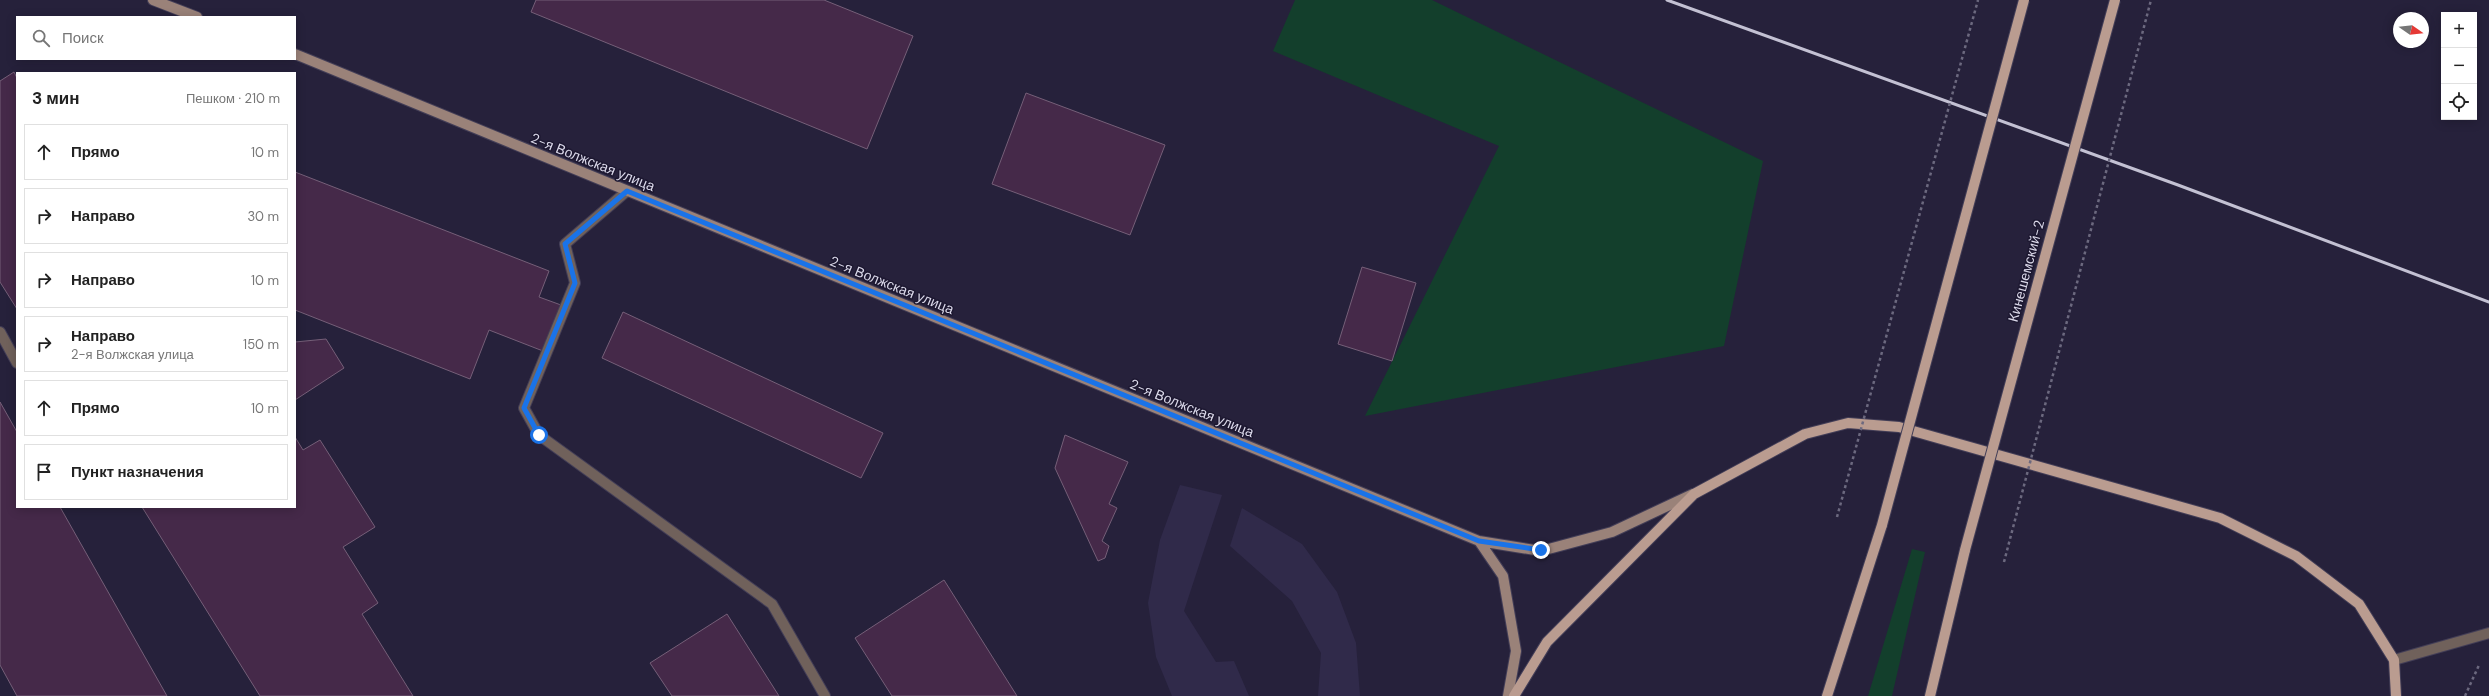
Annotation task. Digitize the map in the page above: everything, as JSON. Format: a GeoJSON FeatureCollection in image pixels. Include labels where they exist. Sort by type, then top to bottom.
{"type":"FeatureCollection","features":[{"type":"Feature","properties":{"kind":"main road"},"geometry":{"type":"LineString","coordinates":[[1827,696],[1882,525],[2024,0]]}},
{"type":"Feature","properties":{"kind":"main road","name":"Кинешемский-2"},"geometry":{"type":"LineString","coordinates":[[1930,696],[1965,550],[2115,0]]}},
{"type":"Feature","properties":{"kind":"main road"},"geometry":{"type":"LineString","coordinates":[[1514,696],[1547,642],[1694,494],[1805,434],[1848,423],[1899,427],[2220,518],[2296,556],[2359,604],[2394,660],[2396,696]]}},
{"type":"Feature","properties":{"kind":"street"},"geometry":{"type":"LineString","coordinates":[[153,0],[194,16]]}},
{"type":"Feature","properties":{"kind":"street","name":"2-я Волжская улица"},"geometry":{"type":"LineString","coordinates":[[296,54],[1479,541],[1541,550],[1612,532],[1694,494]]}},
{"type":"Feature","properties":{"kind":"street"},"geometry":{"type":"LineString","coordinates":[[1479,541],[1503,576],[1516,651],[1508,696]]}},
{"type":"Feature","properties":{"kind":"lane"},"geometry":{"type":"LineString","coordinates":[[627,191],[565,244],[575,283],[524,408],[539,435],[772,604],[825,696]]}},
{"type":"Feature","properties":{"kind":"lane"},"geometry":{"type":"LineString","coordinates":[[0,332],[16,361]]}},
{"type":"Feature","properties":{"kind":"lane"},"geometry":{"type":"LineString","coordinates":[[2394,660],[2489,633]]}},
{"type":"Feature","properties":{"kind":"path"},"geometry":{"type":"LineString","coordinates":[[1837,517],[1978,0]]}},
{"type":"Feature","properties":{"kind":"path"},"geometry":{"type":"LineString","coordinates":[[2004,562],[2151,0]]}},
{"type":"Feature","properties":{"kind":"path"},"geometry":{"type":"LineString","coordinates":[[2465,696],[2480,661]]}},
{"type":"Feature","properties":{"kind":"shaded area"},"geometry":{"type":"Polygon","coordinates":[[[1180,485],[1222,495],[1184,611],[1216,662],[1234,661],[1249,696],[1172,696],[1156,657],[1148,603],[1160,540],[1180,485]]]}},
{"type":"Feature","properties":{"kind":"shaded area"},"geometry":{"type":"Polygon","coordinates":[[[1242,508],[1302,544],[1337,592],[1356,643],[1360,696],[1318,696],[1321,653],[1292,601],[1230,546],[1242,508]]]}},
{"type":"Feature","properties":{"kind":"green space"},"geometry":{"type":"Polygon","coordinates":[[[1295,0],[1432,0],[1763,161],[1724,346],[1365,416],[1499,146],[1273,51],[1295,0]]]}},
{"type":"Feature","properties":{"kind":"green space"},"geometry":{"type":"Polygon","coordinates":[[[1912,549],[1925,552],[1892,696],[1868,696],[1912,549]]]}},
{"type":"Feature","properties":{"kind":"building"},"geometry":{"type":"Polygon","coordinates":[[[536,0],[824,0],[913,36],[867,149],[531,12],[536,0]]]}},
{"type":"Feature","properties":{"kind":"building"},"geometry":{"type":"Polygon","coordinates":[[[14,72],[16,76],[16,307],[0,282],[0,81],[14,72]]]}},
{"type":"Feature","properties":{"kind":"building"},"geometry":{"type":"Polygon","coordinates":[[[1026,93],[1165,145],[1130,235],[992,184],[1026,93]]]}},
{"type":"Feature","properties":{"kind":"building"},"geometry":{"type":"Polygon","coordinates":[[[296,172],[549,271],[539,297],[561,305],[543,351],[489,330],[470,379],[296,310],[296,172]]]}},
{"type":"Feature","properties":{"kind":"building"},"geometry":{"type":"Polygon","coordinates":[[[1362,267],[1416,283],[1392,361],[1338,344],[1362,267]]]}},
{"type":"Feature","properties":{"kind":"building"},"geometry":{"type":"Polygon","coordinates":[[[623,312],[883,433],[861,478],[602,358],[623,312]]]}},
{"type":"Feature","properties":{"kind":"building"},"geometry":{"type":"Polygon","coordinates":[[[326,339],[344,368],[296,399],[296,342],[326,339]]]}},
{"type":"Feature","properties":{"kind":"building"},"geometry":{"type":"Polygon","coordinates":[[[0,402],[16,430],[16,508],[61,508],[167,696],[17,696],[0,665],[0,402]]]}},
{"type":"Feature","properties":{"kind":"building"},"geometry":{"type":"Polygon","coordinates":[[[1065,435],[1128,462],[1109,504],[1117,508],[1102,541],[1109,546],[1105,558],[1098,561],[1055,468],[1065,435]]]}},
{"type":"Feature","properties":{"kind":"building"},"geometry":{"type":"Polygon","coordinates":[[[296,439],[303,450],[320,440],[375,527],[343,547],[378,603],[362,614],[413,696],[260,696],[143,508],[296,508],[296,439]]]}},
{"type":"Feature","properties":{"kind":"building"},"geometry":{"type":"Polygon","coordinates":[[[944,580],[1017,696],[892,696],[855,638],[944,580]]]}},
{"type":"Feature","properties":{"kind":"building"},"geometry":{"type":"Polygon","coordinates":[[[727,614],[779,696],[672,696],[650,663],[727,614]]]}},
{"type":"Feature","properties":{"kind":"railway"},"geometry":{"type":"LineString","coordinates":[[1667,0],[2178,185],[2489,302]]}},
{"type":"Feature","properties":{"kind":"route"},"geometry":{"type":"LineString","coordinates":[[539,435],[524,408],[575,283],[565,244],[627,191],[1479,541],[1541,550]]}}]}
